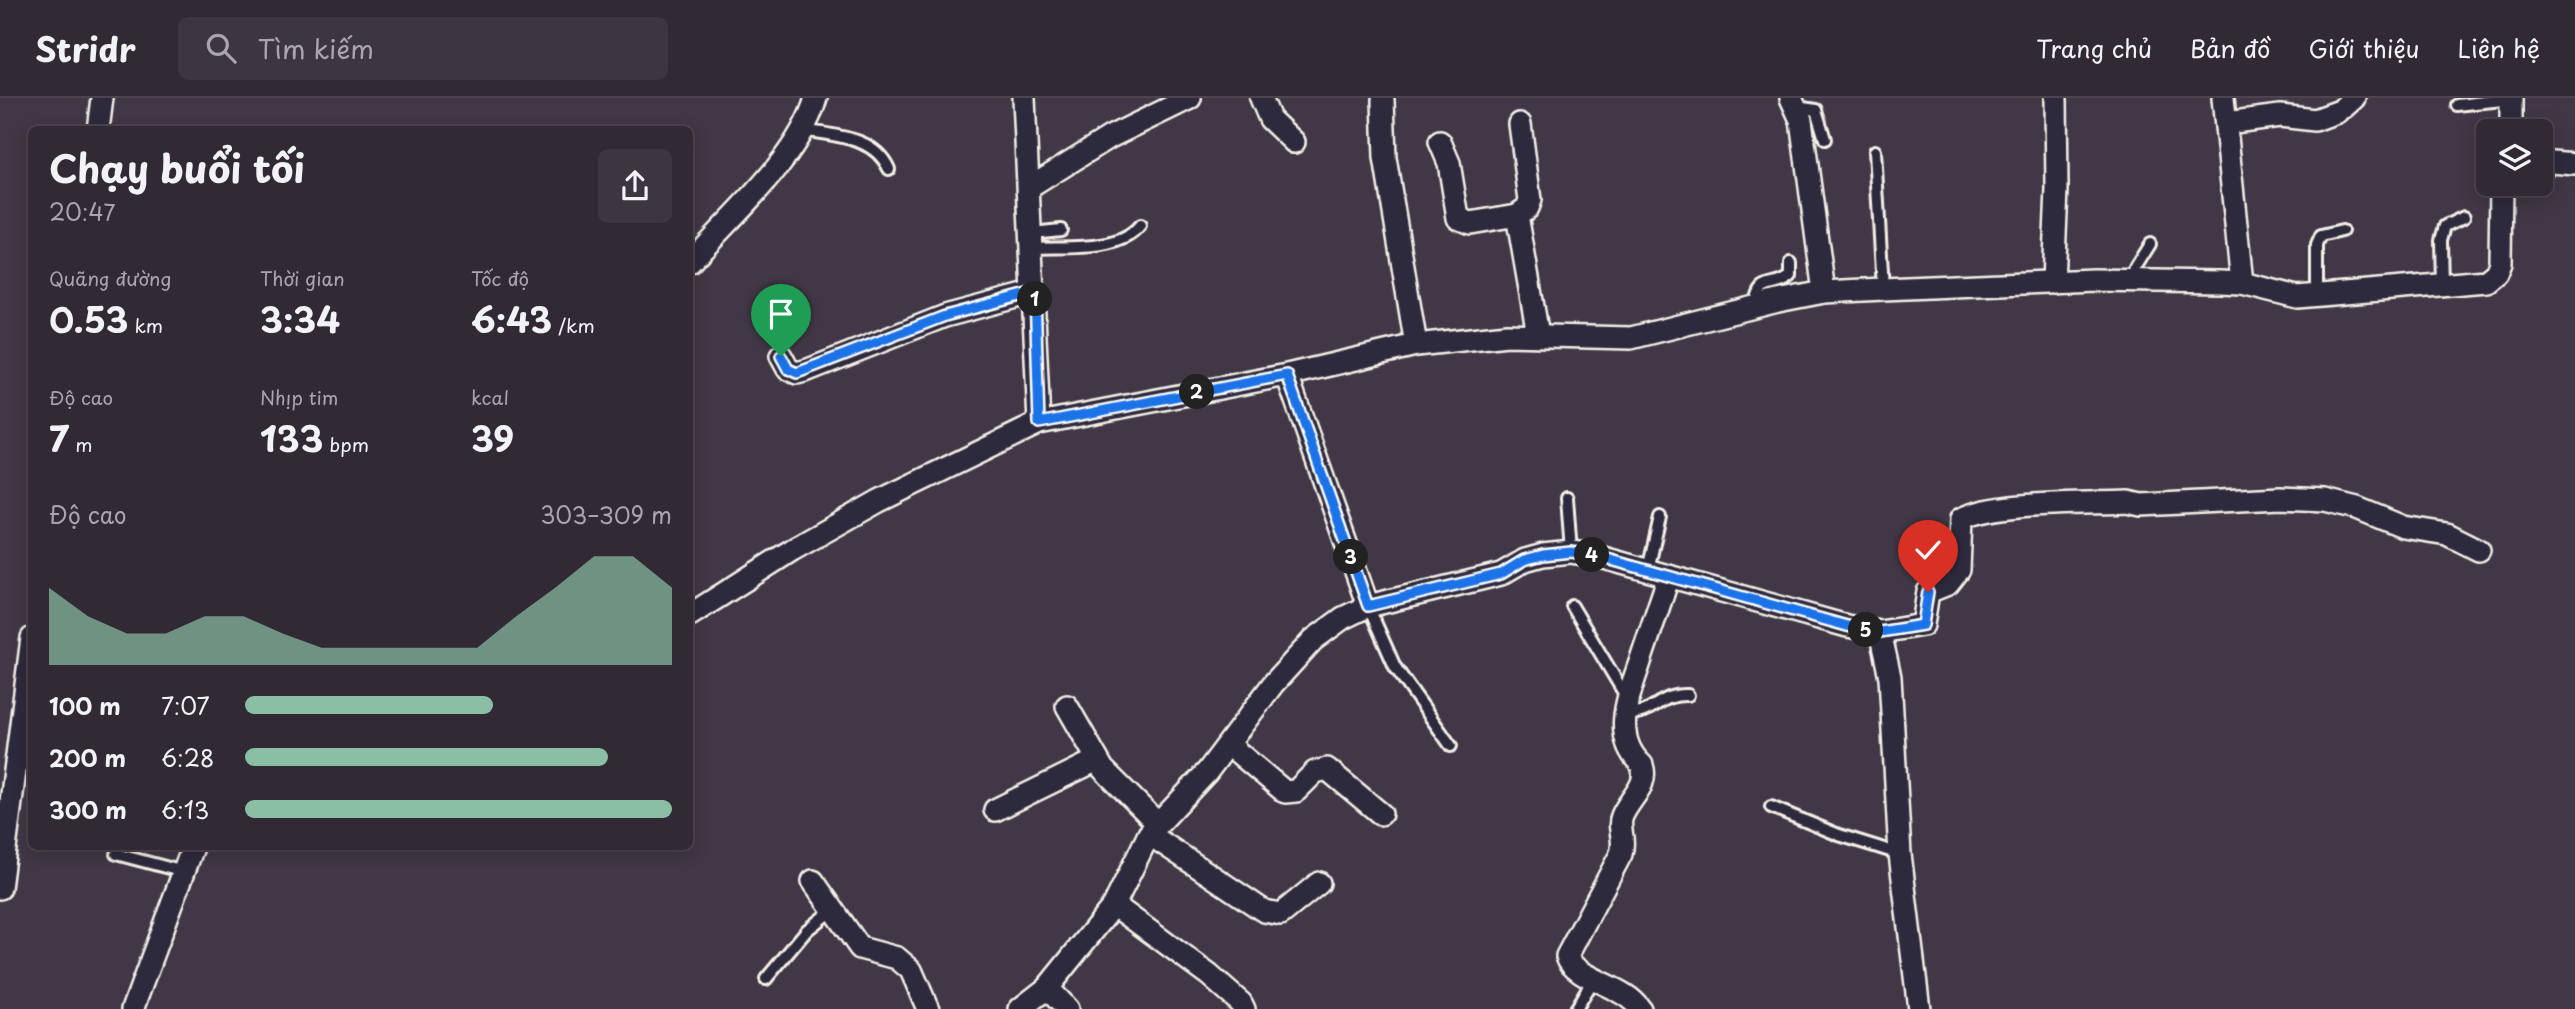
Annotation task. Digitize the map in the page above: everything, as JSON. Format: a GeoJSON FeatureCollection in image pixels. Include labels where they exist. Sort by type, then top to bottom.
{"type":"FeatureCollection","features":[{"type":"Feature","properties":{"kind":"street"},"geometry":{"type":"LineString","coordinates":[[98,126],[102,98]]}},
{"type":"Feature","properties":{"kind":"street"},"geometry":{"type":"LineString","coordinates":[[693,259],[783,157],[802,130],[816,98]]}},
{"type":"Feature","properties":{"kind":"street"},"geometry":{"type":"LineString","coordinates":[[1024,98],[1033,241],[1039,423]]}},
{"type":"Feature","properties":{"kind":"street"},"geometry":{"type":"LineString","coordinates":[[1030,187],[1110,136],[1190,98]]}},
{"type":"Feature","properties":{"kind":"street"},"geometry":{"type":"LineString","coordinates":[[1261,98],[1269,119],[1294,142]]}},
{"type":"Feature","properties":{"kind":"street"},"geometry":{"type":"LineString","coordinates":[[2053,282],[2058,163],[2056,98]]}},
{"type":"Feature","properties":{"kind":"street"},"geometry":{"type":"LineString","coordinates":[[2223,98],[2242,283]]}},
{"type":"Feature","properties":{"kind":"street"},"geometry":{"type":"LineString","coordinates":[[2511,98],[2511,119]]}},
{"type":"Feature","properties":{"kind":"street"},"geometry":{"type":"LineString","coordinates":[[1383,100],[1385,158],[1416,345]]}},
{"type":"Feature","properties":{"kind":"street"},"geometry":{"type":"LineString","coordinates":[[1793,102],[1803,134],[1824,292]]}},
{"type":"Feature","properties":{"kind":"street"},"geometry":{"type":"LineString","coordinates":[[2226,123],[2280,116],[2315,120],[2345,106]]}},
{"type":"Feature","properties":{"kind":"street"},"geometry":{"type":"LineString","coordinates":[[1440,142],[1449,163],[1456,212],[1463,222],[1517,215],[1527,208],[1530,200],[1520,124]]}},
{"type":"Feature","properties":{"kind":"street"},"geometry":{"type":"LineString","coordinates":[[2553,162],[2575,164]]}},
{"type":"Feature","properties":{"kind":"street"},"geometry":{"type":"LineString","coordinates":[[693,613],[792,550],[879,501],[1039,423],[1287,375],[1416,345],[1507,335],[1631,338],[1756,306],[1824,292],[2132,281],[2242,283],[2279,295],[2317,296],[2486,281],[2496,273],[2500,263],[2501,196]]}},
{"type":"Feature","properties":{"kind":"street"},"geometry":{"type":"LineString","coordinates":[[1517,215],[1538,335]]}},
{"type":"Feature","properties":{"kind":"street"},"geometry":{"type":"LineString","coordinates":[[781,356],[788,369],[797,373],[945,316],[1035,292]]}},
{"type":"Feature","properties":{"kind":"street"},"geometry":{"type":"LineString","coordinates":[[1287,375],[1368,606]]}},
{"type":"Feature","properties":{"kind":"street"},"geometry":{"type":"LineString","coordinates":[[1020,1009],[1047,988],[1114,905],[1153,829],[1229,745],[1273,684],[1313,640],[1343,618],[1368,606],[1501,574],[1524,560],[1571,552],[1658,573],[1847,626],[1880,632],[1923,625],[1928,592],[1948,584],[1959,570],[1961,519],[1972,513],[2115,503],[2141,505],[2303,497],[2357,508],[2403,527],[2447,534],[2479,550]]}},
{"type":"Feature","properties":{"kind":"street"},"geometry":{"type":"LineString","coordinates":[[1640,1009],[1634,999],[1570,964],[1567,956],[1621,854],[1626,840],[1620,826],[1622,815],[1643,783],[1642,765],[1632,756],[1626,742],[1626,707],[1658,573]]}},
{"type":"Feature","properties":{"kind":"street"},"geometry":{"type":"LineString","coordinates":[[1880,632],[1890,677],[1900,853],[1919,1009]]}},
{"type":"Feature","properties":{"kind":"street"},"geometry":{"type":"LineString","coordinates":[[0,888],[28,669]]}},
{"type":"Feature","properties":{"kind":"street"},"geometry":{"type":"LineString","coordinates":[[1067,706],[1097,760],[1153,829],[1264,911],[1281,914],[1319,883]]}},
{"type":"Feature","properties":{"kind":"street"},"geometry":{"type":"LineString","coordinates":[[1229,745],[1285,792],[1296,791],[1315,772],[1327,769],[1381,814]]}},
{"type":"Feature","properties":{"kind":"street"},"geometry":{"type":"LineString","coordinates":[[995,810],[1097,760]]}},
{"type":"Feature","properties":{"kind":"street"},"geometry":{"type":"LineString","coordinates":[[133,1009],[192,850]]}},
{"type":"Feature","properties":{"kind":"street"},"geometry":{"type":"LineString","coordinates":[[813,881],[860,948],[897,958],[911,970],[928,1009]]}},
{"type":"Feature","properties":{"kind":"street"},"geometry":{"type":"LineString","coordinates":[[1114,905],[1209,975],[1241,1003],[1244,1009]]}},
{"type":"Feature","properties":{"kind":"street"},"geometry":{"type":"LineString","coordinates":[[1047,988],[1067,1009]]}},
{"type":"Feature","properties":{"kind":"lane"},"geometry":{"type":"LineString","coordinates":[[2457,105],[2511,98]]}},
{"type":"Feature","properties":{"kind":"lane"},"geometry":{"type":"LineString","coordinates":[[1793,102],[1816,110],[1825,139]]}},
{"type":"Feature","properties":{"kind":"lane"},"geometry":{"type":"LineString","coordinates":[[802,130],[863,142],[876,149],[889,169]]}},
{"type":"Feature","properties":{"kind":"lane"},"geometry":{"type":"LineString","coordinates":[[1875,151],[1883,289]]}},
{"type":"Feature","properties":{"kind":"lane"},"geometry":{"type":"LineString","coordinates":[[2442,287],[2441,240],[2445,226],[2464,217]]}},
{"type":"Feature","properties":{"kind":"lane"},"geometry":{"type":"LineString","coordinates":[[1033,241],[1110,243],[1129,239],[1140,226]]}},
{"type":"Feature","properties":{"kind":"lane"},"geometry":{"type":"LineString","coordinates":[[1033,241],[1061,230]]}},
{"type":"Feature","properties":{"kind":"lane"},"geometry":{"type":"LineString","coordinates":[[2317,296],[2317,245],[2321,236],[2342,231]]}},
{"type":"Feature","properties":{"kind":"lane"},"geometry":{"type":"LineString","coordinates":[[2132,281],[2135,268],[2150,244]]}},
{"type":"Feature","properties":{"kind":"lane"},"geometry":{"type":"LineString","coordinates":[[1756,306],[1758,293],[1764,285],[1787,280],[1791,276],[1791,263]]}},
{"type":"Feature","properties":{"kind":"lane"},"geometry":{"type":"LineString","coordinates":[[1567,498],[1571,552]]}},
{"type":"Feature","properties":{"kind":"lane"},"geometry":{"type":"LineString","coordinates":[[1658,573],[1660,517]]}},
{"type":"Feature","properties":{"kind":"lane"},"geometry":{"type":"LineString","coordinates":[[1368,606],[1395,667],[1451,746]]}},
{"type":"Feature","properties":{"kind":"lane"},"geometry":{"type":"LineString","coordinates":[[1572,606],[1626,707],[1641,715],[1670,695],[1688,695]]}},
{"type":"Feature","properties":{"kind":"lane"},"geometry":{"type":"LineString","coordinates":[[1772,807],[1839,835],[1900,853]]}},
{"type":"Feature","properties":{"kind":"lane"},"geometry":{"type":"LineString","coordinates":[[116,855],[184,872]]}},
{"type":"Feature","properties":{"kind":"lane"},"geometry":{"type":"LineString","coordinates":[[766,979],[807,930],[832,910]]}},
{"type":"Feature","properties":{"kind":"lane"},"geometry":{"type":"LineString","coordinates":[[1575,1009],[1594,978]]}},
{"type":"Feature","properties":{"kind":"route"},"geometry":{"type":"LineString","coordinates":[[781,356],[788,369],[797,373],[858,352],[945,316],[1035,292],[1039,423],[1287,375],[1368,606],[1501,574],[1524,560],[1571,552],[1593,555],[1847,626],[1880,632],[1919,628],[1923,625],[1924,601],[1928,592]]}}]}
